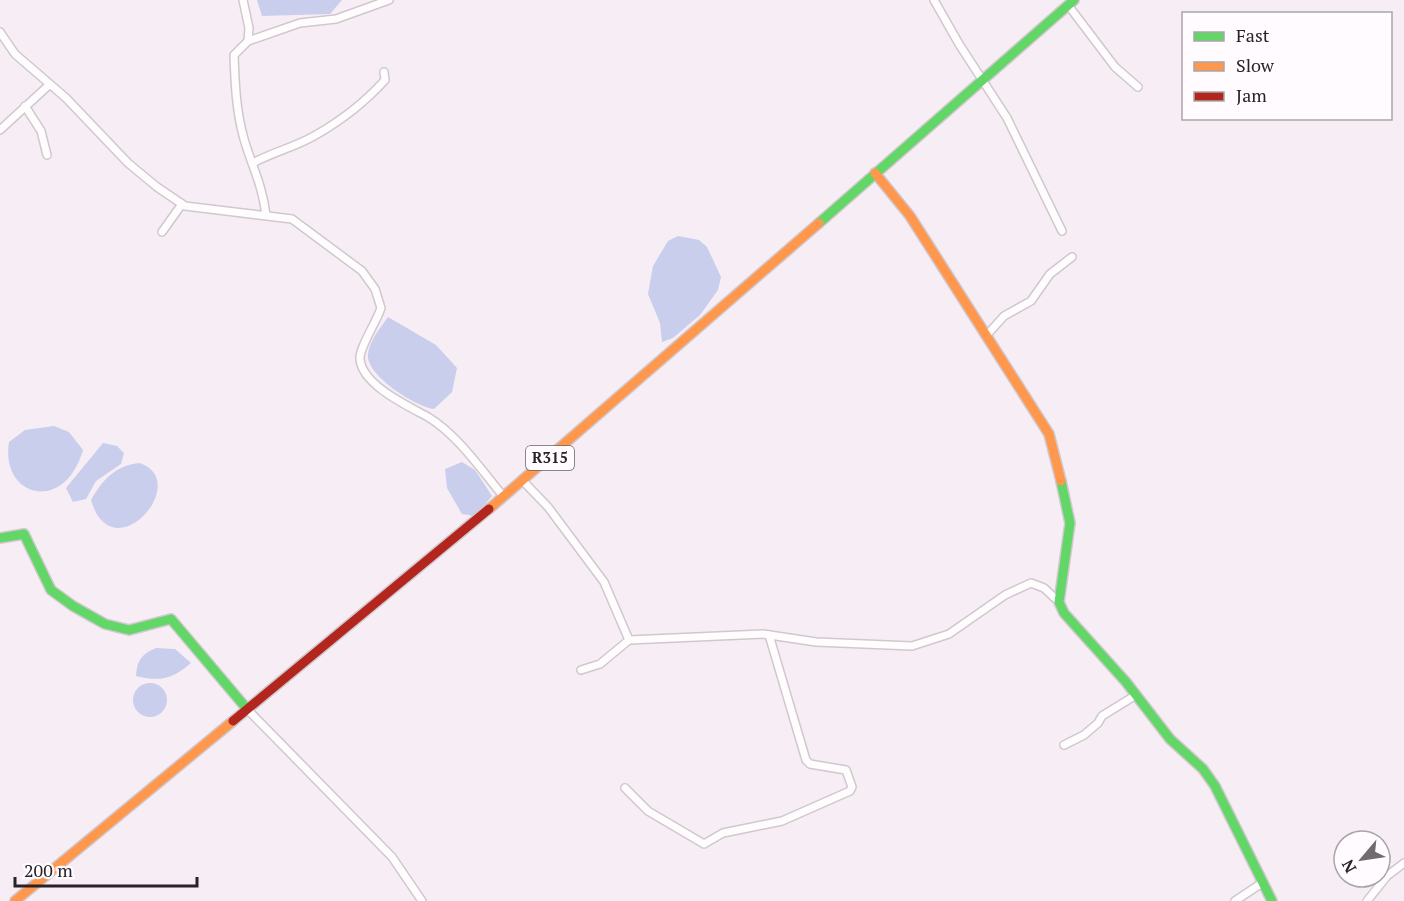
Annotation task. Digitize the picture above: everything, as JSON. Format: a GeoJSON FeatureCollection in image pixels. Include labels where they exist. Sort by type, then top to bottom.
{"type":"FeatureCollection","features":[{"type":"Feature","properties":{"kind":"main road","name":"R315"},"geometry":{"type":"LineString","coordinates":[[15,901],[524,481],[1071,3]]}},
{"type":"Feature","properties":{"kind":"main road"},"geometry":{"type":"LineString","coordinates":[[876,173],[910,216],[1049,434],[1057,460],[1071,533],[1059,602],[1070,621],[1136,695],[1170,739],[1203,769],[1215,786],[1272,901]]}},
{"type":"Feature","properties":{"kind":"main road"},"geometry":{"type":"LineString","coordinates":[[0,538],[24,534],[56,596],[105,624],[129,630],[171,619],[248,709]]}},
{"type":"Feature","properties":{"kind":"street"},"geometry":{"type":"LineString","coordinates":[[243,0],[249,28],[248,40]]}},
{"type":"Feature","properties":{"kind":"street"},"geometry":{"type":"LineString","coordinates":[[266,215],[262,186],[244,139],[236,103],[234,55],[248,40],[300,22],[336,20],[389,0]]}},
{"type":"Feature","properties":{"kind":"street"},"geometry":{"type":"LineString","coordinates":[[934,0],[959,44],[1007,118],[1062,231]]}},
{"type":"Feature","properties":{"kind":"street"},"geometry":{"type":"LineString","coordinates":[[1071,3],[1115,67],[1138,87]]}},
{"type":"Feature","properties":{"kind":"street"},"geometry":{"type":"LineString","coordinates":[[0,32],[15,54],[101,133],[128,163],[182,204],[292,219],[362,271],[375,289],[381,308],[360,354],[365,372],[398,402],[428,417],[450,436],[504,497]]}},
{"type":"Feature","properties":{"kind":"street"},"geometry":{"type":"LineString","coordinates":[[254,163],[272,153],[313,137],[335,122],[376,90],[385,80],[384,72]]}},
{"type":"Feature","properties":{"kind":"street"},"geometry":{"type":"LineString","coordinates":[[0,130],[50,85]]}},
{"type":"Feature","properties":{"kind":"street"},"geometry":{"type":"LineString","coordinates":[[25,106],[41,131],[47,155]]}},
{"type":"Feature","properties":{"kind":"street"},"geometry":{"type":"LineString","coordinates":[[162,232],[182,204]]}},
{"type":"Feature","properties":{"kind":"street"},"geometry":{"type":"LineString","coordinates":[[986,336],[1004,316],[1032,301],[1050,274],[1072,257]]}},
{"type":"Feature","properties":{"kind":"street"},"geometry":{"type":"LineString","coordinates":[[524,481],[548,507],[604,582],[629,640]]}},
{"type":"Feature","properties":{"kind":"street"},"geometry":{"type":"LineString","coordinates":[[581,670],[600,664],[629,640],[769,635],[816,642],[912,646],[949,634],[1005,595],[1031,583],[1044,588],[1059,602]]}},
{"type":"Feature","properties":{"kind":"street"},"geometry":{"type":"LineString","coordinates":[[625,788],[648,811],[704,844],[723,833],[782,821],[850,791],[852,787],[846,770],[810,764],[806,760],[769,635]]}},
{"type":"Feature","properties":{"kind":"street"},"geometry":{"type":"LineString","coordinates":[[1064,745],[1084,735],[1095,727],[1102,716],[1136,695]]}},
{"type":"Feature","properties":{"kind":"street"},"geometry":{"type":"LineString","coordinates":[[248,709],[392,857],[422,901]]}},
{"type":"Feature","properties":{"kind":"street"},"geometry":{"type":"LineString","coordinates":[[1367,901],[1388,876],[1403,866]]}},
{"type":"Feature","properties":{"kind":"street"},"geometry":{"type":"LineString","coordinates":[[1235,901],[1262,883]]}},
{"type":"Feature","properties":{"kind":"water"},"geometry":{"type":"Polygon","coordinates":[[[257,0],[342,0],[330,14],[262,16],[257,0]]]}},
{"type":"Feature","properties":{"kind":"water"},"geometry":{"type":"Polygon","coordinates":[[[678,236],[699,240],[707,247],[721,277],[718,290],[700,315],[673,338],[662,342],[660,323],[648,294],[653,266],[668,241],[678,236]]]}},
{"type":"Feature","properties":{"kind":"water"},"geometry":{"type":"Polygon","coordinates":[[[388,317],[436,345],[457,368],[452,392],[434,409],[416,403],[393,389],[369,362],[368,354],[371,344],[388,317]]]}},
{"type":"Feature","properties":{"kind":"water"},"geometry":{"type":"Polygon","coordinates":[[[54,426],[69,432],[83,450],[74,471],[62,484],[49,491],[36,491],[23,486],[14,476],[9,461],[9,442],[25,430],[54,426]]]}},
{"type":"Feature","properties":{"kind":"water"},"geometry":{"type":"Polygon","coordinates":[[[103,443],[117,446],[124,453],[121,464],[96,481],[86,499],[73,502],[66,488],[103,443]]]}},
{"type":"Feature","properties":{"kind":"water"},"geometry":{"type":"Polygon","coordinates":[[[462,462],[475,470],[492,496],[475,516],[462,514],[447,488],[445,469],[462,462]]]}},
{"type":"Feature","properties":{"kind":"water"},"geometry":{"type":"Polygon","coordinates":[[[140,463],[154,473],[158,487],[153,502],[143,516],[130,525],[115,528],[101,520],[91,500],[100,486],[117,470],[140,463]]]}},
{"type":"Feature","properties":{"kind":"water"},"geometry":{"type":"Polygon","coordinates":[[[156,648],[175,649],[191,663],[178,673],[166,678],[152,679],[136,676],[141,658],[156,648]]]}},
{"type":"Feature","properties":{"kind":"water"},"geometry":{"type":"Polygon","coordinates":[[[150,683],[162,688],[167,700],[162,712],[150,717],[138,712],[133,700],[138,688],[150,683]]]}},
{"type":"Feature","properties":{"kind":"traffic: fast"},"geometry":{"type":"LineString","coordinates":[[819,223],[1074,0]]}},
{"type":"Feature","properties":{"kind":"traffic: fast"},"geometry":{"type":"LineString","coordinates":[[1061,481],[1070,523],[1059,602],[1064,613],[1126,682],[1170,739],[1203,769],[1215,786],[1272,901]]}},
{"type":"Feature","properties":{"kind":"traffic: fast"},"geometry":{"type":"LineString","coordinates":[[0,538],[24,534],[51,590],[73,606],[105,624],[129,630],[171,619],[247,709]]}},
{"type":"Feature","properties":{"kind":"traffic: slow"},"geometry":{"type":"LineString","coordinates":[[875,173],[910,216],[1049,434],[1061,481]]}},
{"type":"Feature","properties":{"kind":"traffic: slow"},"geometry":{"type":"LineString","coordinates":[[489,509],[819,223]]}},
{"type":"Feature","properties":{"kind":"traffic: slow"},"geometry":{"type":"LineString","coordinates":[[15,901],[233,721]]}},
{"type":"Feature","properties":{"kind":"traffic: jam"},"geometry":{"type":"LineString","coordinates":[[233,721],[489,509]]}}]}
